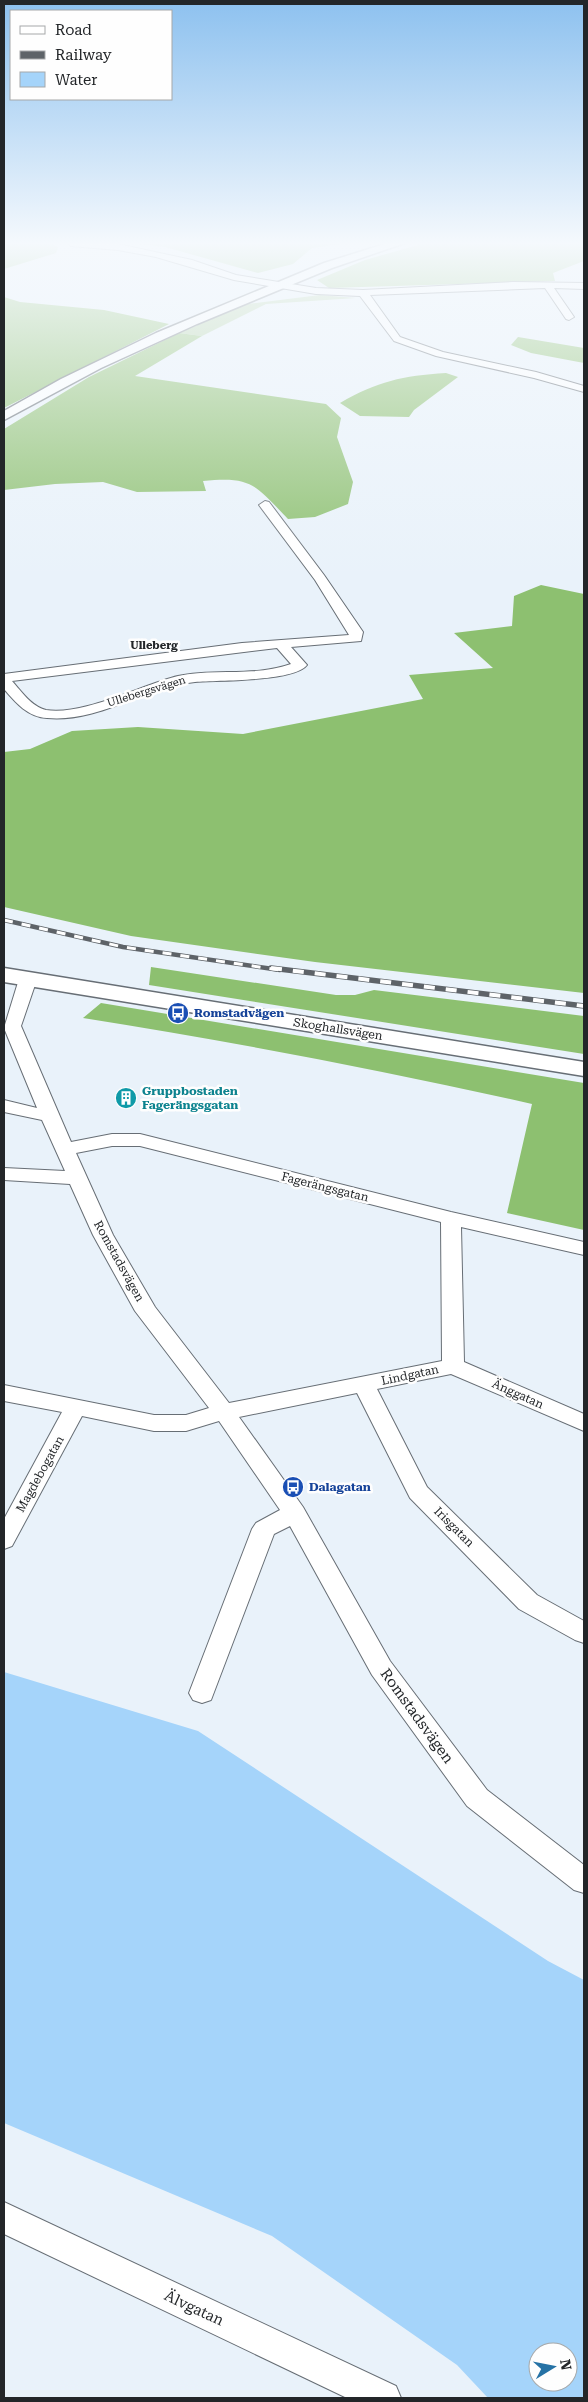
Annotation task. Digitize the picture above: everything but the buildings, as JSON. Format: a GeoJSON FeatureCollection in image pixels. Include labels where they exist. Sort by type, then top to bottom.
{"type":"FeatureCollection","features":[{"type":"Feature","properties":{"kind":"main road"},"geometry":{"type":"LineString","coordinates":[[4,416],[41,393],[116,355]]}},
{"type":"Feature","properties":{"kind":"main road","name":"Skoghallsvägen"},"geometry":{"type":"LineString","coordinates":[[4,975],[584,1069]]}},
{"type":"Feature","properties":{"kind":"street"},"geometry":{"type":"LineString","coordinates":[[445,355],[536,375],[584,389]]}},
{"type":"Feature","properties":{"kind":"street","name":"Ullebergsvägen"},"geometry":{"type":"LineString","coordinates":[[4,680],[281,644],[352,640],[356,638],[356,632],[320,578],[265,505]]}},
{"type":"Feature","properties":{"kind":"street","name":"Ullebergsvägen"},"geometry":{"type":"LineString","coordinates":[[4,680],[30,707],[44,714],[77,712],[178,680],[224,674],[287,671],[300,665],[281,644]]}},
{"type":"Feature","properties":{"kind":"street","name":"Romstadsvägen"},"geometry":{"type":"LineString","coordinates":[[28,979],[12,1026],[49,1116],[66,1149],[103,1235],[146,1311],[224,1412],[295,1513],[381,1668],[477,1798],[584,1882]]}},
{"type":"Feature","properties":{"kind":"street"},"geometry":{"type":"LineString","coordinates":[[4,1106],[49,1116]]}},
{"type":"Feature","properties":{"kind":"street","name":"Fagerängsgatan"},"geometry":{"type":"LineString","coordinates":[[66,1149],[112,1140],[140,1140],[451,1218],[584,1248]]}},
{"type":"Feature","properties":{"kind":"street"},"geometry":{"type":"LineString","coordinates":[[4,1174],[78,1178]]}},
{"type":"Feature","properties":{"kind":"street","name":"Lindgatan"},"geometry":{"type":"LineString","coordinates":[[224,1412],[452,1366],[451,1218]]}},
{"type":"Feature","properties":{"kind":"street","name":"Änggatan"},"geometry":{"type":"LineString","coordinates":[[452,1366],[584,1423]]}},
{"type":"Feature","properties":{"kind":"street","name":"Irisgatan"},"geometry":{"type":"LineString","coordinates":[[364,1385],[418,1492],[528,1602],[584,1633]]}},
{"type":"Feature","properties":{"kind":"street"},"geometry":{"type":"LineString","coordinates":[[4,1393],[154,1423],[186,1423],[224,1412]]}},
{"type":"Feature","properties":{"kind":"street","name":"Magdebogatan"},"geometry":{"type":"LineString","coordinates":[[4,1540],[75,1408]]}},
{"type":"Feature","properties":{"kind":"street"},"geometry":{"type":"LineString","coordinates":[[202,1693],[264,1529],[295,1513]]}},
{"type":"Feature","properties":{"kind":"street","name":"Älvgatan"},"geometry":{"type":"LineString","coordinates":[[4,2218],[384,2398]]}},
{"type":"Feature","properties":{"kind":"green space"},"geometry":{"type":"Polygon","coordinates":[[[4,355],[108,355],[4,408],[4,355]]]}},
{"type":"Feature","properties":{"kind":"green space"},"geometry":{"type":"Polygon","coordinates":[[[134,355],[170,355],[135,376],[326,404],[341,418],[337,437],[353,482],[348,504],[315,517],[288,519],[268,498],[252,485],[232,480],[203,481],[206,491],[137,492],[103,482],[55,484],[4,490],[4,429],[89,377],[134,355]]]}},
{"type":"Feature","properties":{"kind":"green space"},"geometry":{"type":"Polygon","coordinates":[[[542,355],[584,355],[584,363],[542,355]]]}},
{"type":"Feature","properties":{"kind":"green space"},"geometry":{"type":"Polygon","coordinates":[[[446,373],[458,377],[414,410],[409,417],[360,416],[340,403],[366,389],[391,381],[446,373]]]}},
{"type":"Feature","properties":{"kind":"green space"},"geometry":{"type":"Polygon","coordinates":[[[541,585],[584,594],[584,993],[315,962],[131,936],[4,907],[4,752],[30,749],[72,731],[138,727],[243,734],[423,699],[409,675],[493,668],[454,633],[512,626],[514,596],[541,585]]]}},
{"type":"Feature","properties":{"kind":"green space"},"geometry":{"type":"Polygon","coordinates":[[[151,967],[336,995],[355,995],[374,990],[584,1016],[584,1054],[149,985],[151,967]]]}},
{"type":"Feature","properties":{"kind":"green space"},"geometry":{"type":"Polygon","coordinates":[[[101,1003],[584,1083],[584,1230],[507,1213],[532,1104],[308,1057],[83,1018],[101,1003]]]}},
{"type":"Feature","properties":{"kind":"water"},"geometry":{"type":"Polygon","coordinates":[[[4,1672],[198,1731],[548,1961],[584,1980],[584,2398],[488,2398],[457,2365],[272,2236],[4,2123],[4,1672]]]}},
{"type":"Feature","properties":{"kind":"railway"},"geometry":{"type":"LineString","coordinates":[[4,920],[123,947],[280,970]]}},
{"type":"Feature","properties":{"kind":"railway"},"geometry":{"type":"LineString","coordinates":[[271,968],[584,1006]]}},
{"type":"Feature","properties":{"kind":"place","name":"Romstadvägen"},"geometry":{"type":"Point","coordinates":[178,1013]}},
{"type":"Feature","properties":{"kind":"place","name":"Gruppbostaden Fagerängsgatan"},"geometry":{"type":"Point","coordinates":[126,1098]}},
{"type":"Feature","properties":{"kind":"place","name":"Dalagatan"},"geometry":{"type":"Point","coordinates":[293,1487]}},
{"type":"Feature","properties":{"kind":"district","name":"Ulleberg"},"geometry":{"type":"Point","coordinates":[154,645]}}]}
